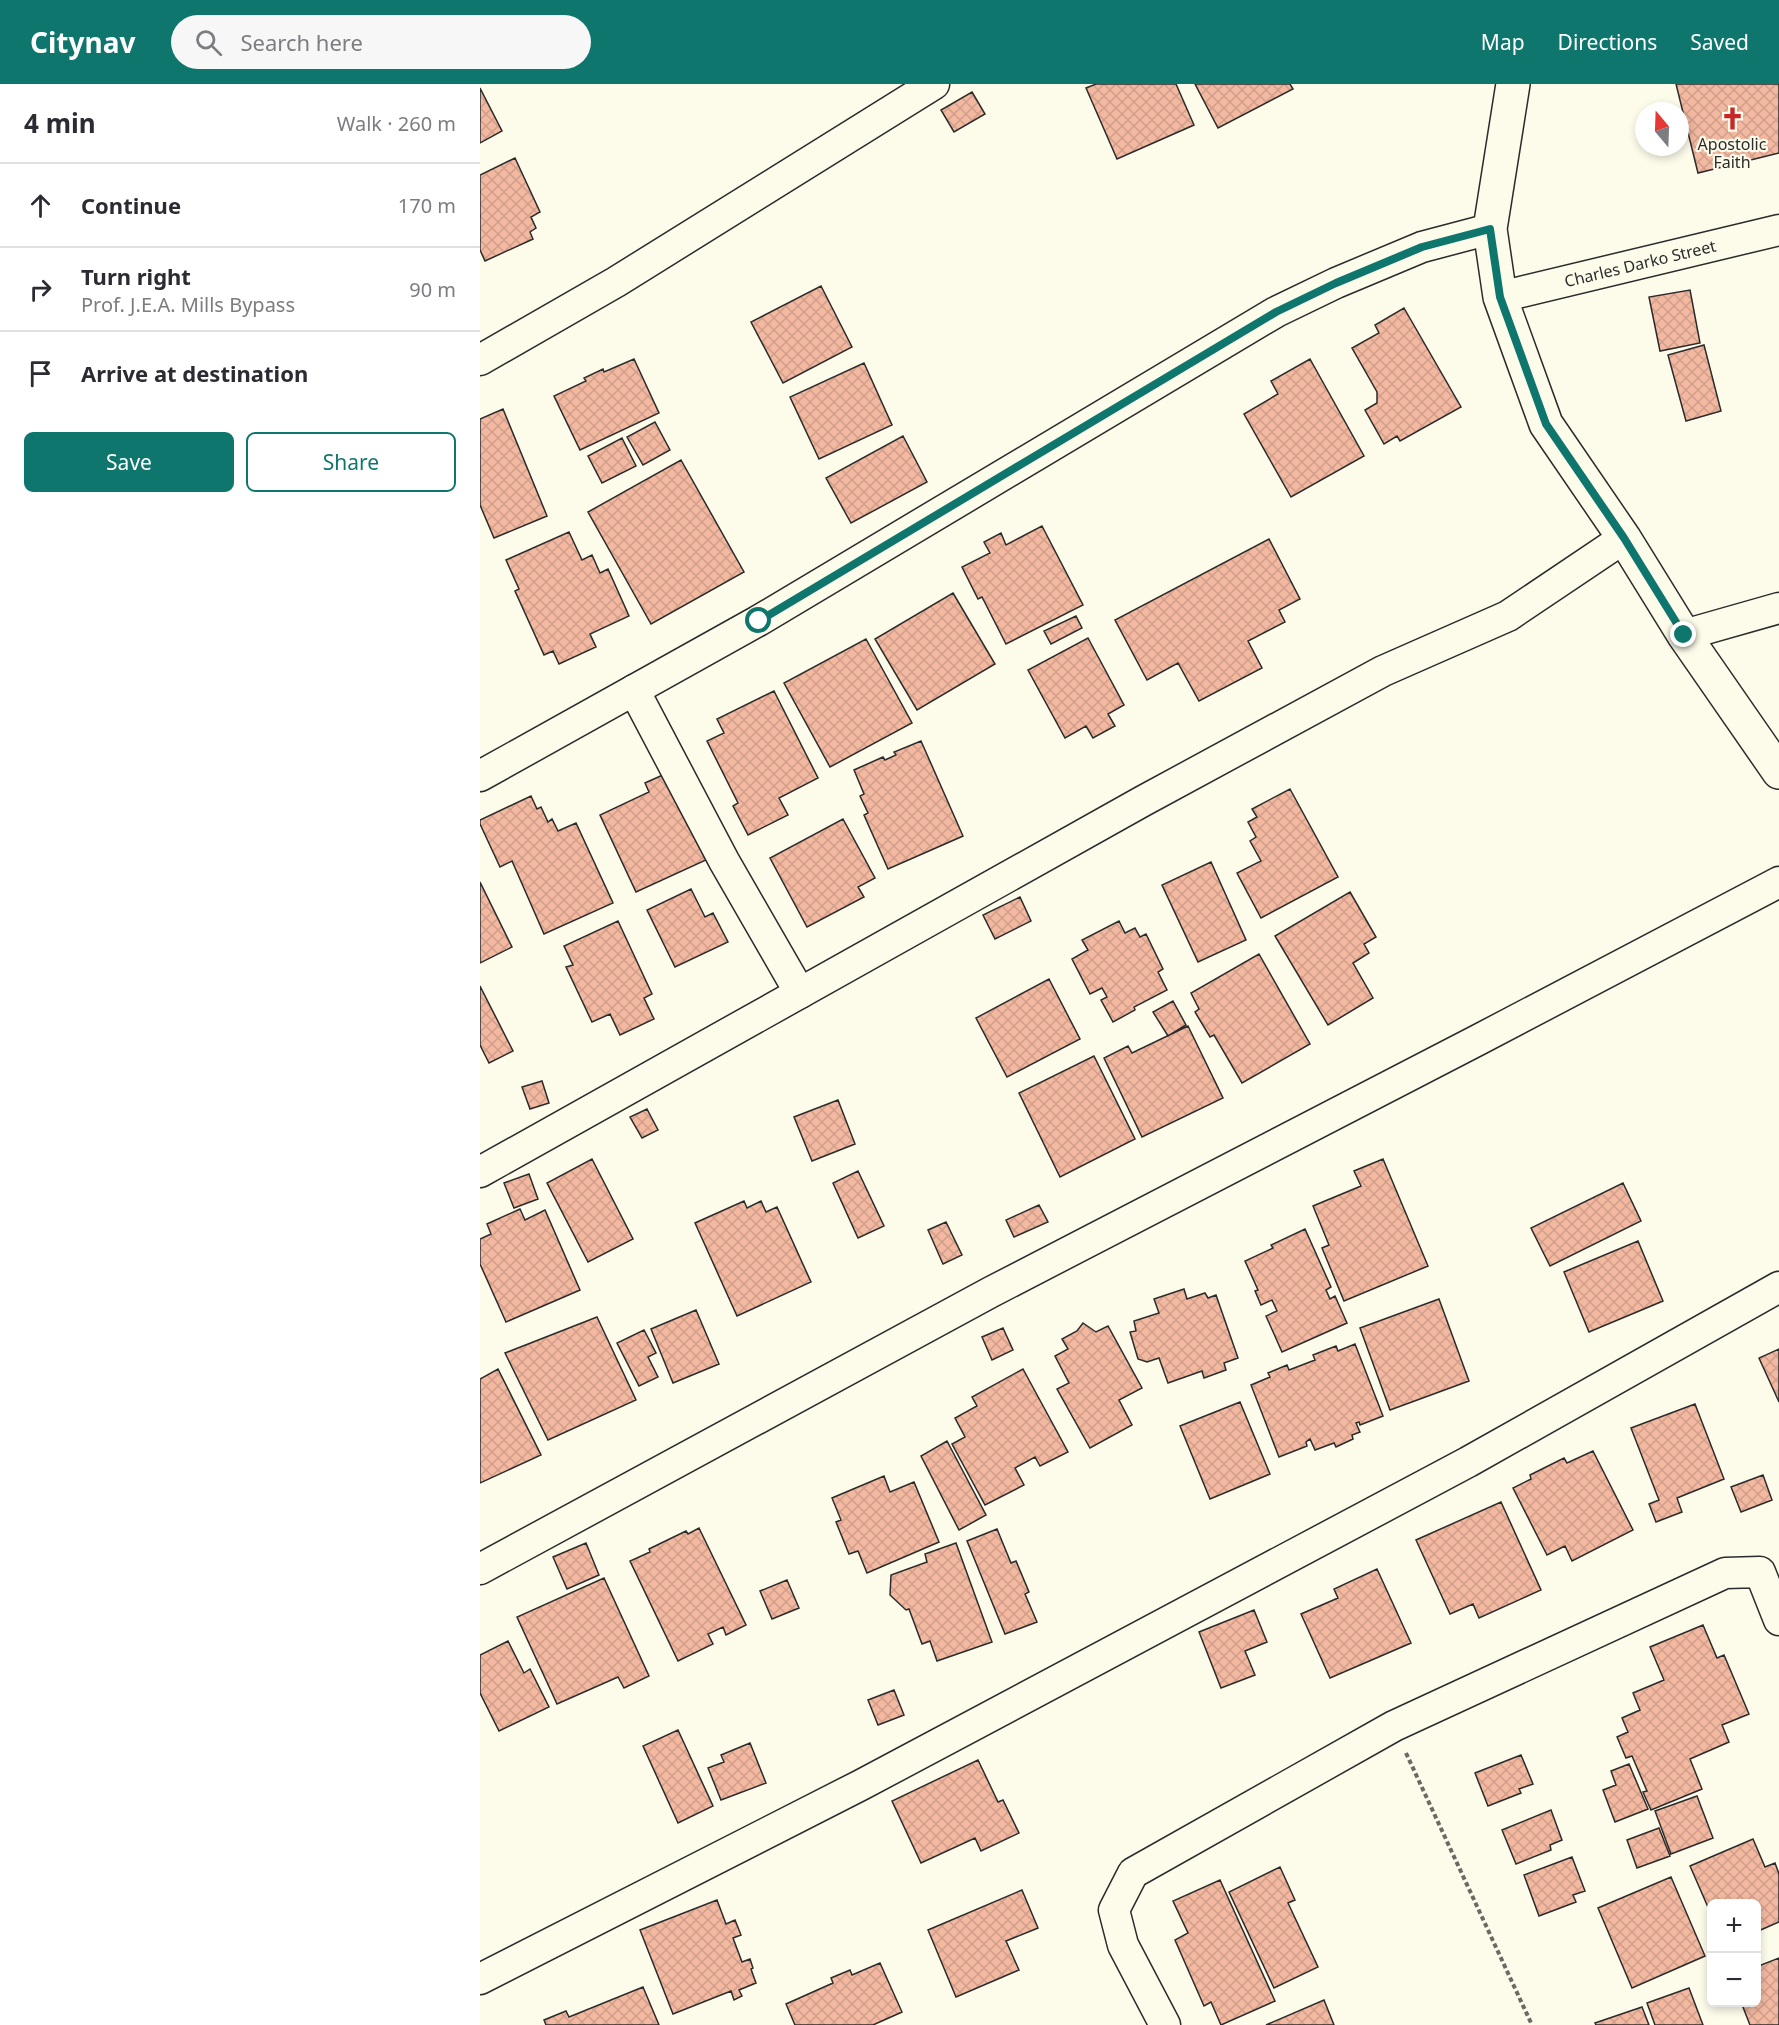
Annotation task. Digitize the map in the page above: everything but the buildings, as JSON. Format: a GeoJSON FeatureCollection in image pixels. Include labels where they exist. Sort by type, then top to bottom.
{"type":"FeatureCollection","features":[{"type":"Feature","properties":{"kind":"street"},"geometry":{"type":"LineString","coordinates":[[480,360],[616,282],[934,84]]}},
{"type":"Feature","properties":{"kind":"street"},"geometry":{"type":"LineString","coordinates":[[1513,84],[1490,229],[1500,297],[1546,424],[1624,538],[1684,635],[1779,772]]}},
{"type":"Feature","properties":{"kind":"street"},"geometry":{"type":"LineString","coordinates":[[480,776],[759,621],[1276,312],[1336,283],[1422,247],[1490,229]]}},
{"type":"Feature","properties":{"kind":"street","name":"Charles Darko Street"},"geometry":{"type":"LineString","coordinates":[[1500,297],[1779,230]]}},
{"type":"Feature","properties":{"kind":"street"},"geometry":{"type":"LineString","coordinates":[[480,1172],[1143,801],[1383,671],[1509,616],[1624,538]]}},
{"type":"Feature","properties":{"kind":"street"},"geometry":{"type":"LineString","coordinates":[[1684,635],[1779,608]]}},
{"type":"Feature","properties":{"kind":"street"},"geometry":{"type":"LineString","coordinates":[[634,690],[724,861],[800,993]]}},
{"type":"Feature","properties":{"kind":"street"},"geometry":{"type":"LineString","coordinates":[[480,1569],[990,1292],[1779,882]]}},
{"type":"Feature","properties":{"kind":"street"},"geometry":{"type":"LineString","coordinates":[[480,1979],[861,1785],[1468,1462],[1779,1287]]}},
{"type":"Feature","properties":{"kind":"street"},"geometry":{"type":"LineString","coordinates":[[1165,2025],[1123,1945],[1114,1910],[1133,1873],[1394,1726],[1725,1573],[1760,1572],[1779,1620]]}},
{"type":"Feature","properties":{"kind":"path"},"geometry":{"type":"LineString","coordinates":[[1394,1726],[1532,2025]]}},
{"type":"Feature","properties":{"kind":"place","name":"Apostolic Faith"},"geometry":{"type":"Point","coordinates":[1732,119]}},
{"type":"Feature","properties":{"kind":"route"},"geometry":{"type":"LineString","coordinates":[[759,621],[1276,312],[1336,283],[1422,247],[1490,229],[1500,297],[1546,424],[1624,538],[1684,635]]}}]}
